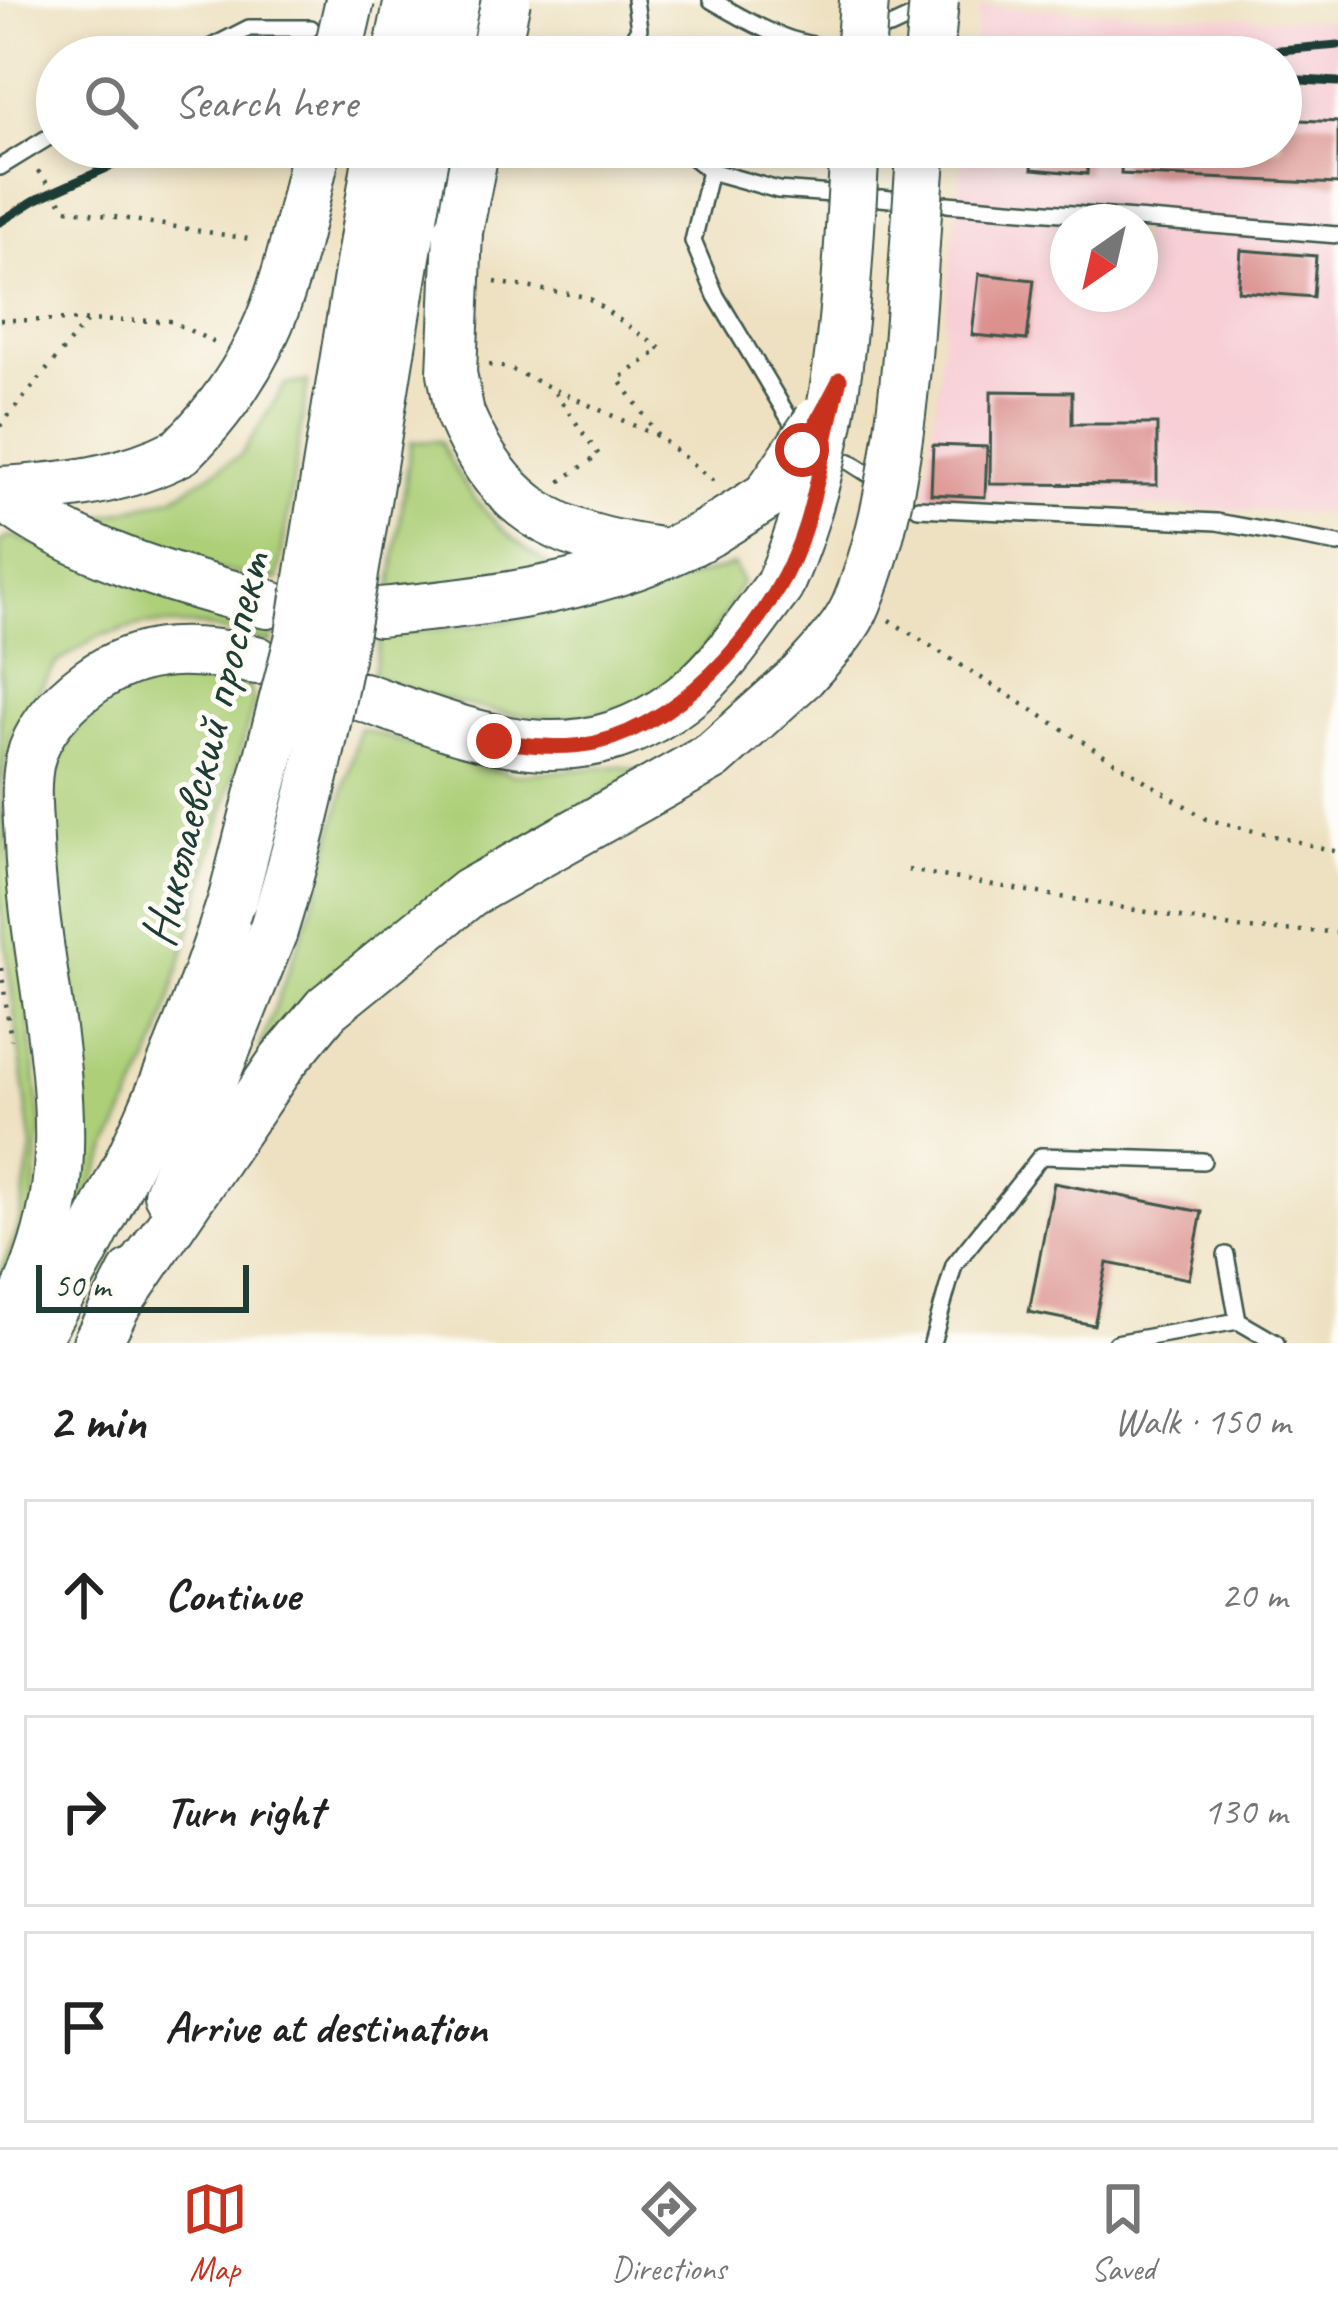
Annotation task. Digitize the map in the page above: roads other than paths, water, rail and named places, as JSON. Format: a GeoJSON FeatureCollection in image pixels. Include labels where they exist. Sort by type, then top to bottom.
{"type":"FeatureCollection","features":[{"type":"Feature","properties":{"kind":"main road"},"geometry":{"type":"LineString","coordinates":[[328,36],[350,0]]}},
{"type":"Feature","properties":{"kind":"main road"},"geometry":{"type":"LineString","coordinates":[[401,36],[409,0]]}},
{"type":"Feature","properties":{"kind":"main road"},"geometry":{"type":"LineString","coordinates":[[448,36],[455,0]]}},
{"type":"Feature","properties":{"kind":"main road"},"geometry":{"type":"LineString","coordinates":[[506,0],[509,36]]}},
{"type":"Feature","properties":{"kind":"main road"},"geometry":{"type":"LineString","coordinates":[[0,492],[87,483],[144,470],[182,451],[226,406],[262,345],[277,249],[309,168]]}},
{"type":"Feature","properties":{"kind":"main road","name":"Николаевский проспект"},"geometry":{"type":"LineString","coordinates":[[33,1343],[116,1195],[203,992],[232,898],[299,640],[376,168]]}},
{"type":"Feature","properties":{"kind":"main road","name":"Николаевский проспект"},"geometry":{"type":"LineString","coordinates":[[97,1343],[208,1104],[273,931],[312,803],[341,664],[423,168]]}},
{"type":"Feature","properties":{"kind":"main road"},"geometry":{"type":"LineString","coordinates":[[471,168],[458,232],[452,373],[460,414],[492,476],[531,514],[591,542],[659,552]]}},
{"type":"Feature","properties":{"kind":"main road"},"geometry":{"type":"LineString","coordinates":[[363,697],[494,741],[549,748],[594,743],[635,730],[693,691],[779,586],[805,526],[840,379],[854,168]]}},
{"type":"Feature","properties":{"kind":"main road"},"geometry":{"type":"LineString","coordinates":[[120,1300],[282,1062],[327,1008],[469,893],[713,756],[802,676],[857,606],[894,459],[920,168]]}},
{"type":"Feature","properties":{"kind":"main road"},"geometry":{"type":"LineString","coordinates":[[379,612],[482,602],[581,583],[659,552],[720,513],[767,496],[802,450],[840,379]]}},
{"type":"Feature","properties":{"kind":"main road"},"geometry":{"type":"LineString","coordinates":[[0,492],[22,512],[151,571],[267,604]]}},
{"type":"Feature","properties":{"kind":"main road"},"geometry":{"type":"LineString","coordinates":[[1,1343],[51,1226],[58,1168],[30,857],[31,758],[47,722],[68,698],[108,669],[145,653],[196,649],[256,661]]}},
{"type":"Feature","properties":{"kind":"lane"},"geometry":{"type":"LineString","coordinates":[[634,36],[639,29],[635,0]]}},
{"type":"Feature","properties":{"kind":"lane"},"geometry":{"type":"LineString","coordinates":[[711,0],[777,36]]}},
{"type":"Feature","properties":{"kind":"lane"},"geometry":{"type":"LineString","coordinates":[[864,33],[926,24]]}},
{"type":"Feature","properties":{"kind":"lane"},"geometry":{"type":"LineString","coordinates":[[233,36],[249,28],[292,36]]}},
{"type":"Feature","properties":{"kind":"lane"},"geometry":{"type":"LineString","coordinates":[[0,167],[36,145]]}},
{"type":"Feature","properties":{"kind":"lane"},"geometry":{"type":"LineString","coordinates":[[706,168],[778,190],[832,194]]}},
{"type":"Feature","properties":{"kind":"lane"},"geometry":{"type":"LineString","coordinates":[[710,171],[693,241],[716,296],[792,423]]}},
{"type":"Feature","properties":{"kind":"lane"},"geometry":{"type":"LineString","coordinates":[[880,198],[902,200]]}},
{"type":"Feature","properties":{"kind":"lane"},"geometry":{"type":"LineString","coordinates":[[947,204],[1338,235]]}},
{"type":"Feature","properties":{"kind":"lane"},"geometry":{"type":"LineString","coordinates":[[850,462],[872,476]]}},
{"type":"Feature","properties":{"kind":"lane"},"geometry":{"type":"LineString","coordinates":[[918,508],[1217,522],[1338,544]]}},
{"type":"Feature","properties":{"kind":"lane"},"geometry":{"type":"LineString","coordinates":[[932,1343],[954,1265],[1041,1156],[1203,1161]]}},
{"type":"Feature","properties":{"kind":"lane"},"geometry":{"type":"LineString","coordinates":[[1226,1255],[1238,1321]]}},
{"type":"Feature","properties":{"kind":"lane"},"geometry":{"type":"LineString","coordinates":[[1116,1343],[1238,1321],[1276,1343]]}},
{"type":"Feature","properties":{"kind":"railway"},"geometry":{"type":"LineString","coordinates":[[1302,48],[1338,45]]}},
{"type":"Feature","properties":{"kind":"railway"},"geometry":{"type":"LineString","coordinates":[[1302,80],[1338,82]]}},
{"type":"Feature","properties":{"kind":"railway"},"geometry":{"type":"LineString","coordinates":[[0,222],[35,200],[107,168]]}}]}
